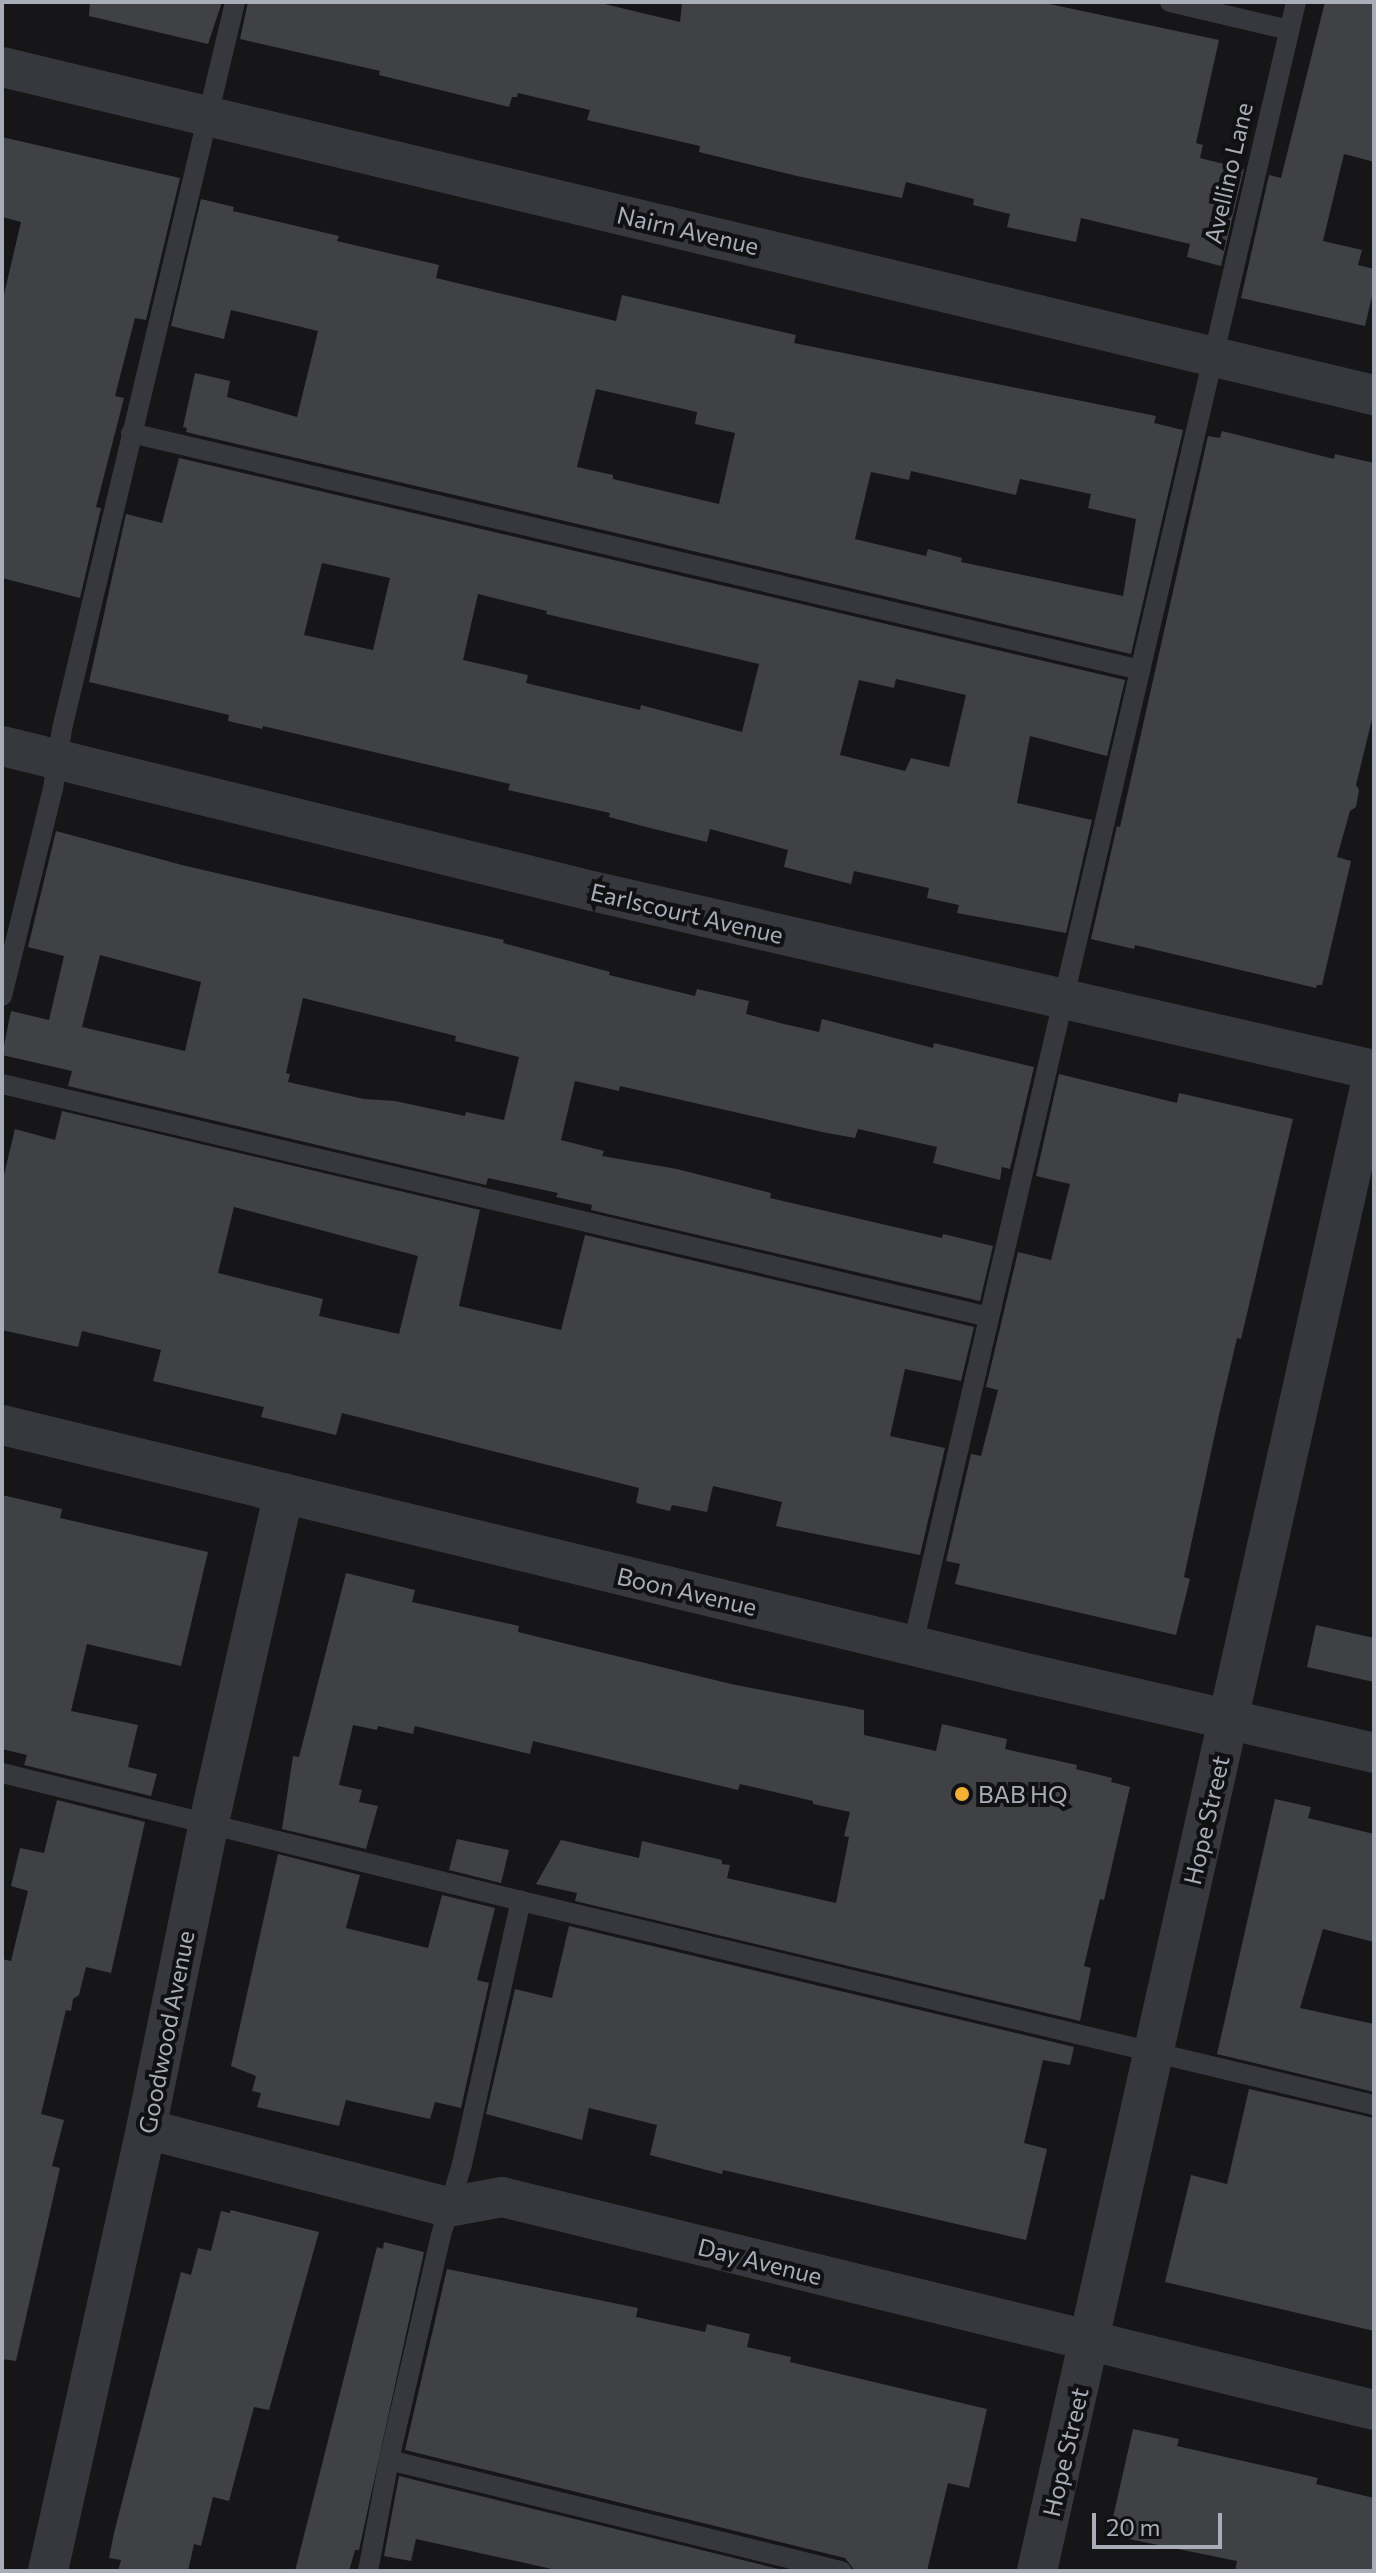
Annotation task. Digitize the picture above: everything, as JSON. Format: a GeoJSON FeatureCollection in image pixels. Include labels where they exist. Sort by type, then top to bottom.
{"type":"FeatureCollection","features":[{"type":"Feature","properties":{"kind":"street","name":"Nairn Avenue"},"geometry":{"type":"LineString","coordinates":[[2,67],[1374,395]]}},
{"type":"Feature","properties":{"kind":"street","name":"Earlscourt Avenue"},"geometry":{"type":"LineString","coordinates":[[2,746],[592,891],[1374,1069]]}},
{"type":"Feature","properties":{"kind":"street","name":"Hope Street"},"geometry":{"type":"LineString","coordinates":[[1037,2571],[1374,1069]]}},
{"type":"Feature","properties":{"kind":"street","name":"Boon Avenue"},"geometry":{"type":"LineString","coordinates":[[2,1425],[1374,1753]]}},
{"type":"Feature","properties":{"kind":"street","name":"Goodwood Avenue"},"geometry":{"type":"LineString","coordinates":[[48,2571],[146,2129],[209,1822],[284,1493]]}},
{"type":"Feature","properties":{"kind":"street","name":"Day Avenue"},"geometry":{"type":"LineString","coordinates":[[146,2129],[448,2207],[502,2197],[1374,2410]]}},
{"type":"Feature","properties":{"kind":"lane"},"geometry":{"type":"LineString","coordinates":[[2,996],[53,789],[55,759],[131,433],[235,2]]}},
{"type":"Feature","properties":{"kind":"lane"},"geometry":{"type":"LineString","coordinates":[[1170,2],[1289,30]]}},
{"type":"Feature","properties":{"kind":"lane","name":"Avellino Lane"},"geometry":{"type":"LineString","coordinates":[[913,1644],[1296,2]]}},
{"type":"Feature","properties":{"kind":"lane"},"geometry":{"type":"LineString","coordinates":[[131,433],[1141,670]]}},
{"type":"Feature","properties":{"kind":"lane"},"geometry":{"type":"LineString","coordinates":[[2,1084],[989,1317]]}},
{"type":"Feature","properties":{"kind":"lane"},"geometry":{"type":"LineString","coordinates":[[2,1773],[1374,2105]]}},
{"type":"Feature","properties":{"kind":"lane"},"geometry":{"type":"LineString","coordinates":[[368,2571],[389,2460],[448,2207],[462,2164],[521,1901]]}},
{"type":"Feature","properties":{"kind":"lane"},"geometry":{"type":"LineString","coordinates":[[389,2460],[842,2571]]}},
{"type":"Feature","properties":{"kind":"building"},"geometry":{"type":"Polygon","coordinates":[[[90,2],[222,2],[208,44],[89,16],[90,2]]]}},
{"type":"Feature","properties":{"kind":"building"},"geometry":{"type":"Polygon","coordinates":[[[248,2],[596,2],[680,22],[682,2],[1040,2],[1219,40],[1196,143],[1203,145],[1200,158],[1244,169],[1221,266],[1187,257],[1190,244],[1081,218],[1076,242],[1007,227],[1010,214],[973,205],[974,199],[906,182],[902,198],[797,176],[699,152],[700,146],[587,120],[590,110],[518,93],[517,97],[512,97],[509,107],[379,75],[380,71],[240,39],[248,2]]]}},
{"type":"Feature","properties":{"kind":"building"},"geometry":{"type":"Polygon","coordinates":[[[1325,2],[1374,2],[1374,162],[1344,154],[1323,241],[1362,250],[1358,265],[1374,269],[1374,288],[1365,326],[1241,298],[1269,175],[1281,178],[1325,2]]]}},
{"type":"Feature","properties":{"kind":"building"},"geometry":{"type":"Polygon","coordinates":[[[2,137],[180,178],[146,320],[135,318],[115,396],[124,398],[96,507],[101,508],[80,598],[2,578],[2,303],[21,222],[2,217],[2,137]]]}},
{"type":"Feature","properties":{"kind":"building"},"geometry":{"type":"Polygon","coordinates":[[[201,199],[234,207],[233,211],[339,236],[337,241],[439,265],[436,278],[616,321],[622,295],[796,335],[794,343],[1156,416],[1154,423],[1183,430],[1131,654],[186,432],[187,428],[183,427],[195,373],[230,381],[227,397],[297,417],[318,331],[231,310],[224,339],[171,326],[201,199]],[[596,389],[577,467],[613,475],[613,479],[719,504],[735,433],[695,424],[697,412],[596,389]],[[911,471],[909,480],[871,472],[855,539],[926,556],[928,549],[962,558],[961,562],[1123,596],[1136,519],[1088,508],[1091,494],[1020,479],[1016,495],[911,471]]]}},
{"type":"Feature","properties":{"kind":"building"},"geometry":{"type":"Polygon","coordinates":[[[1222,431],[1334,459],[1335,454],[1374,463],[1374,711],[1356,785],[1359,790],[1356,807],[1350,811],[1337,857],[1351,861],[1322,985],[1316,988],[1135,945],[1134,949],[1091,939],[1117,826],[1120,827],[1208,436],[1220,438],[1222,431]]]}},
{"type":"Feature","properties":{"kind":"building"},"geometry":{"type":"Polygon","coordinates":[[[179,458],[1125,680],[1107,756],[1030,736],[1017,803],[1092,820],[1066,933],[957,913],[959,905],[927,898],[929,888],[854,871],[851,884],[784,867],[788,850],[710,829],[707,842],[609,817],[610,813],[508,790],[510,784],[263,726],[262,729],[228,721],[229,715],[89,682],[126,514],[162,523],[179,458]],[[322,563],[304,635],[373,650],[390,578],[322,563]],[[478,594],[463,660],[528,675],[526,683],[640,710],[641,705],[742,732],[759,664],[546,614],[547,611],[478,594]],[[896,679],[894,688],[859,680],[840,755],[905,771],[911,758],[949,767],[966,695],[896,679]]]}},
{"type":"Feature","properties":{"kind":"building"},"geometry":{"type":"Polygon","coordinates":[[[56,831],[182,865],[504,940],[503,943],[610,972],[609,975],[695,996],[697,989],[749,1001],[746,1014],[784,1024],[819,1032],[822,1019],[933,1048],[934,1043],[1034,1067],[1010,1169],[1002,1167],[1000,1180],[933,1163],[937,1147],[858,1129],[855,1138],[822,1132],[620,1086],[619,1091],[575,1081],[561,1140],[604,1151],[602,1156],[677,1169],[771,1193],[770,1198],[942,1238],[943,1234],[993,1246],[980,1301],[591,1210],[592,1205],[556,1197],[558,1193],[488,1178],[486,1185],[68,1086],[72,1071],[2,1055],[11,1011],[49,1020],[64,956],[28,947],[56,831]],[[100,955],[82,1027],[185,1051],[201,982],[100,955]],[[303,998],[286,1073],[290,1074],[288,1082],[364,1099],[395,1101],[465,1116],[466,1112],[504,1120],[519,1057],[455,1041],[456,1036],[303,998]]]}},
{"type":"Feature","properties":{"kind":"building"},"geometry":{"type":"Polygon","coordinates":[[[1059,1074],[1177,1103],[1179,1093],[1293,1119],[1241,1339],[1237,1338],[1219,1415],[1184,1577],[1190,1579],[1176,1635],[955,1584],[960,1564],[946,1561],[971,1454],[981,1456],[998,1390],[986,1387],[1018,1252],[1051,1260],[1070,1184],[1036,1176],[1059,1074]]]}},
{"type":"Feature","properties":{"kind":"building"},"geometry":{"type":"Polygon","coordinates":[[[62,1111],[480,1210],[459,1306],[561,1330],[585,1235],[974,1327],[961,1381],[905,1369],[890,1436],[945,1448],[920,1555],[776,1526],[782,1502],[713,1486],[707,1512],[672,1505],[670,1511],[636,1503],[639,1488],[342,1413],[336,1435],[261,1417],[264,1407],[153,1381],[161,1350],[82,1331],[78,1347],[2,1330],[2,1183],[15,1129],[55,1140],[62,1111]],[[234,1207],[218,1273],[323,1299],[319,1316],[399,1334],[418,1256],[234,1207]]]}},
{"type":"Feature","properties":{"kind":"building"},"geometry":{"type":"Polygon","coordinates":[[[2,1495],[62,1509],[60,1518],[208,1552],[181,1666],[87,1644],[71,1711],[138,1725],[128,1767],[157,1774],[151,1796],[24,1765],[27,1755],[2,1749],[2,1495]]]}},
{"type":"Feature","properties":{"kind":"building"},"geometry":{"type":"Polygon","coordinates":[[[346,1573],[415,1590],[412,1602],[519,1626],[518,1632],[731,1684],[864,1710],[864,1735],[936,1751],[942,1724],[1007,1739],[1005,1749],[1077,1765],[1076,1769],[1112,1778],[1111,1782],[1130,1787],[1104,1900],[1100,1899],[1084,1966],[1091,1968],[1080,2021],[575,1901],[577,1893],[536,1884],[561,1840],[639,1858],[642,1841],[722,1860],[722,1864],[730,1865],[727,1878],[836,1903],[849,1837],[844,1836],[850,1812],[813,1804],[813,1801],[740,1784],[738,1790],[533,1741],[530,1754],[415,1726],[413,1734],[378,1726],[377,1730],[353,1725],[339,1785],[362,1790],[359,1802],[378,1806],[366,1849],[282,1829],[293,1756],[299,1757],[346,1573]]]}},
{"type":"Feature","properties":{"kind":"building"},"geometry":{"type":"Polygon","coordinates":[[[1316,1625],[1374,1638],[1374,1682],[1307,1667],[1316,1625]]]}},
{"type":"Feature","properties":{"kind":"building"},"geometry":{"type":"Polygon","coordinates":[[[1275,1799],[1311,1807],[1308,1818],[1374,1834],[1374,1942],[1323,1929],[1300,2008],[1374,2024],[1374,2092],[1217,2054],[1275,1799]]]}},
{"type":"Feature","properties":{"kind":"building"},"geometry":{"type":"Polygon","coordinates":[[[57,1800],[145,1822],[111,1973],[86,1967],[79,1995],[73,1999],[71,2011],[66,2010],[41,2114],[64,2120],[52,2166],[60,2168],[16,2361],[2,2359],[2,1959],[11,1961],[28,1891],[11,1886],[20,1848],[44,1853],[57,1800]]]}},
{"type":"Feature","properties":{"kind":"building"},"geometry":{"type":"Polygon","coordinates":[[[457,1839],[509,1850],[501,1883],[449,1870],[457,1839]]]}},
{"type":"Feature","properties":{"kind":"building"},"geometry":{"type":"Polygon","coordinates":[[[278,1854],[360,1875],[346,1928],[428,1948],[442,1895],[495,1908],[477,1980],[489,1983],[461,2108],[435,2102],[430,2119],[346,2100],[339,2126],[257,2107],[261,2093],[252,2091],[256,2076],[231,2066],[278,1854]]]}},
{"type":"Feature","properties":{"kind":"building"},"geometry":{"type":"Polygon","coordinates":[[[569,1926],[1074,2047],[1070,2065],[1043,2060],[1024,2143],[1047,2149],[1026,2240],[723,2170],[722,2174],[650,2155],[657,2125],[589,2108],[582,2140],[486,2114],[515,1989],[552,1998],[569,1926]]]}},
{"type":"Feature","properties":{"kind":"building"},"geometry":{"type":"Polygon","coordinates":[[[1249,2089],[1374,2118],[1374,2331],[1165,2282],[1191,2175],[1227,2184],[1249,2089]]]}},
{"type":"Feature","properties":{"kind":"building"},"geometry":{"type":"Polygon","coordinates":[[[231,2210],[319,2232],[269,2410],[254,2407],[229,2501],[213,2497],[201,2546],[194,2544],[188,2571],[118,2571],[121,2560],[109,2558],[114,2533],[181,2272],[191,2275],[198,2248],[211,2251],[221,2211],[230,2213],[231,2210]]]}},
{"type":"Feature","properties":{"kind":"building"},"geometry":{"type":"Polygon","coordinates":[[[384,2242],[424,2252],[359,2550],[355,2550],[349,2571],[295,2571],[377,2247],[383,2249],[384,2242]]]}},
{"type":"Feature","properties":{"kind":"building"},"geometry":{"type":"Polygon","coordinates":[[[447,2269],[638,2308],[636,2317],[705,2332],[707,2324],[750,2334],[747,2347],[791,2357],[790,2362],[987,2409],[969,2488],[948,2483],[927,2571],[855,2571],[845,2558],[405,2450],[447,2269]]]}},
{"type":"Feature","properties":{"kind":"building"},"geometry":{"type":"Polygon","coordinates":[[[1133,2429],[1179,2439],[1177,2446],[1318,2478],[1316,2484],[1374,2498],[1374,2571],[1235,2571],[1237,2561],[1109,2535],[1133,2429]]]}},
{"type":"Feature","properties":{"kind":"building"},"geometry":{"type":"Polygon","coordinates":[[[399,2476],[787,2571],[561,2571],[416,2539],[411,2561],[384,2556],[399,2476]]]}},
{"type":"Feature","properties":{"kind":"place","name":"BAB HQ"},"geometry":{"type":"Point","coordinates":[962,1794]}}]}
